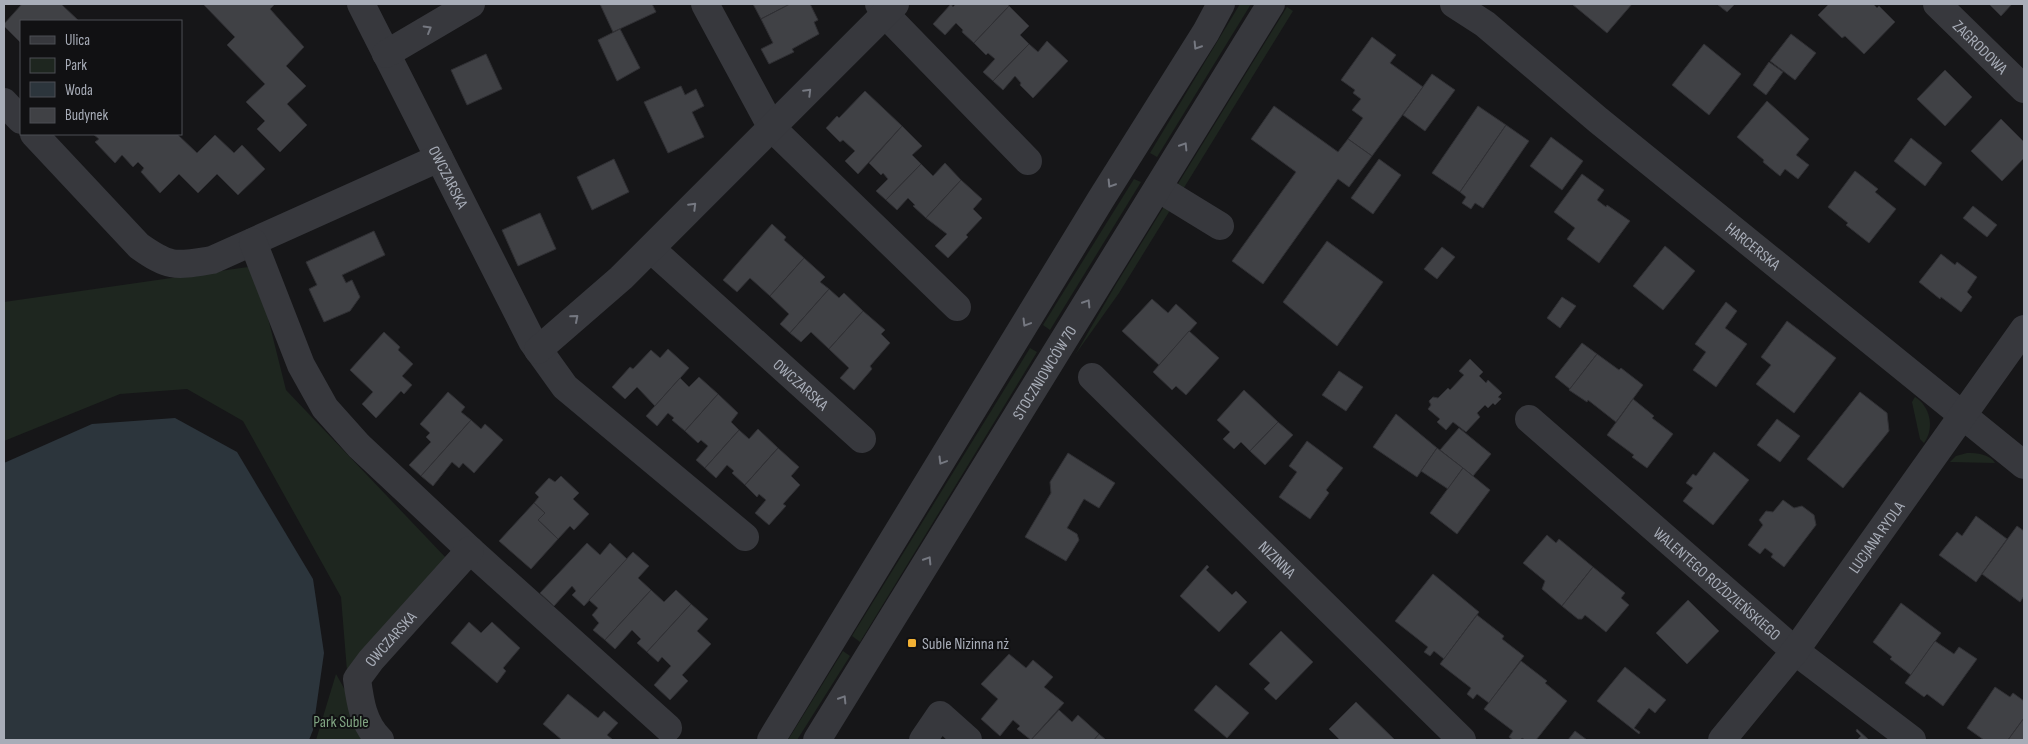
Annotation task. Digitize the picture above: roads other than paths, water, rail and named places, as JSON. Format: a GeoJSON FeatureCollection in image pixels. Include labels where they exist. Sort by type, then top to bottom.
{"type":"FeatureCollection","features":[{"type":"Feature","properties":{"kind":"street","name":"OWCZARSKA"},"geometry":{"type":"LineString","coordinates":[[361,4],[538,350],[565,387],[745,537]]}},
{"type":"Feature","properties":{"kind":"street"},"geometry":{"type":"LineString","coordinates":[[386,54],[471,4]]}},
{"type":"Feature","properties":{"kind":"street"},"geometry":{"type":"LineString","coordinates":[[705,4],[772,128],[957,307]]}},
{"type":"Feature","properties":{"kind":"street"},"geometry":{"type":"LineString","coordinates":[[771,740],[1091,216],[1206,32],[1221,4]]}},
{"type":"Feature","properties":{"kind":"street","name":"STOCZNIOWCÓW 70"},"geometry":{"type":"LineString","coordinates":[[817,740],[1271,4]]}},
{"type":"Feature","properties":{"kind":"street","name":"HARCERSKA"},"geometry":{"type":"LineString","coordinates":[[1454,4],[1485,24]]}},
{"type":"Feature","properties":{"kind":"street","name":"HARCERSKA"},"geometry":{"type":"LineString","coordinates":[[1466,4],[1485,24],[1598,120],[2024,465]]}},
{"type":"Feature","properties":{"kind":"street","name":"ZAGRODOWA"},"geometry":{"type":"LineString","coordinates":[[1937,4],[2024,89]]}},
{"type":"Feature","properties":{"kind":"street"},"geometry":{"type":"LineString","coordinates":[[538,350],[621,278],[651,249],[772,128],[886,7],[1028,161]]}},
{"type":"Feature","properties":{"kind":"street"},"geometry":{"type":"LineString","coordinates":[[4,102],[20,119]]}},
{"type":"Feature","properties":{"kind":"street"},"geometry":{"type":"LineString","coordinates":[[35,135],[139,246],[160,261],[181,265],[212,260],[439,158]]}},
{"type":"Feature","properties":{"kind":"street"},"geometry":{"type":"LineString","coordinates":[[1158,188],[1220,226]]}},
{"type":"Feature","properties":{"kind":"street"},"geometry":{"type":"LineString","coordinates":[[254,242],[301,365],[325,408],[359,446],[470,550],[668,728]]}},
{"type":"Feature","properties":{"kind":"street","name":"OWCZARSKA"},"geometry":{"type":"LineString","coordinates":[[651,249],[862,440]]}},
{"type":"Feature","properties":{"kind":"street","name":"LUCJANA RYDLA"},"geometry":{"type":"LineString","coordinates":[[1722,740],[1795,651],[2024,329]]}},
{"type":"Feature","properties":{"kind":"street","name":"NIZINNA"},"geometry":{"type":"LineString","coordinates":[[1092,377],[1462,740]]}},
{"type":"Feature","properties":{"kind":"street","name":"WALENTEGO ROŹDZIEŃSKIEGO"},"geometry":{"type":"LineString","coordinates":[[1529,419],[1795,651],[1912,740]]}},
{"type":"Feature","properties":{"kind":"street","name":"OWCZARSKA"},"geometry":{"type":"LineString","coordinates":[[380,740],[371,732],[360,704],[357,679],[371,660],[470,550]]}},
{"type":"Feature","properties":{"kind":"street"},"geometry":{"type":"LineString","coordinates":[[923,740],[940,715],[968,740]]}},
{"type":"Feature","properties":{"kind":"water"},"geometry":{"type":"Polygon","coordinates":[[[175,418],[237,452],[313,579],[324,653],[313,730],[309,740],[4,740],[4,463],[92,424],[175,418]]]}},
{"type":"Feature","properties":{"kind":"place","name":"Suble Nizinna nż"},"geometry":{"type":"Point","coordinates":[912,643]}},
{"type":"Feature","properties":{"kind":"park label","name":"Park Suble"},"geometry":{"type":"Point","coordinates":[341,721]}}]}
